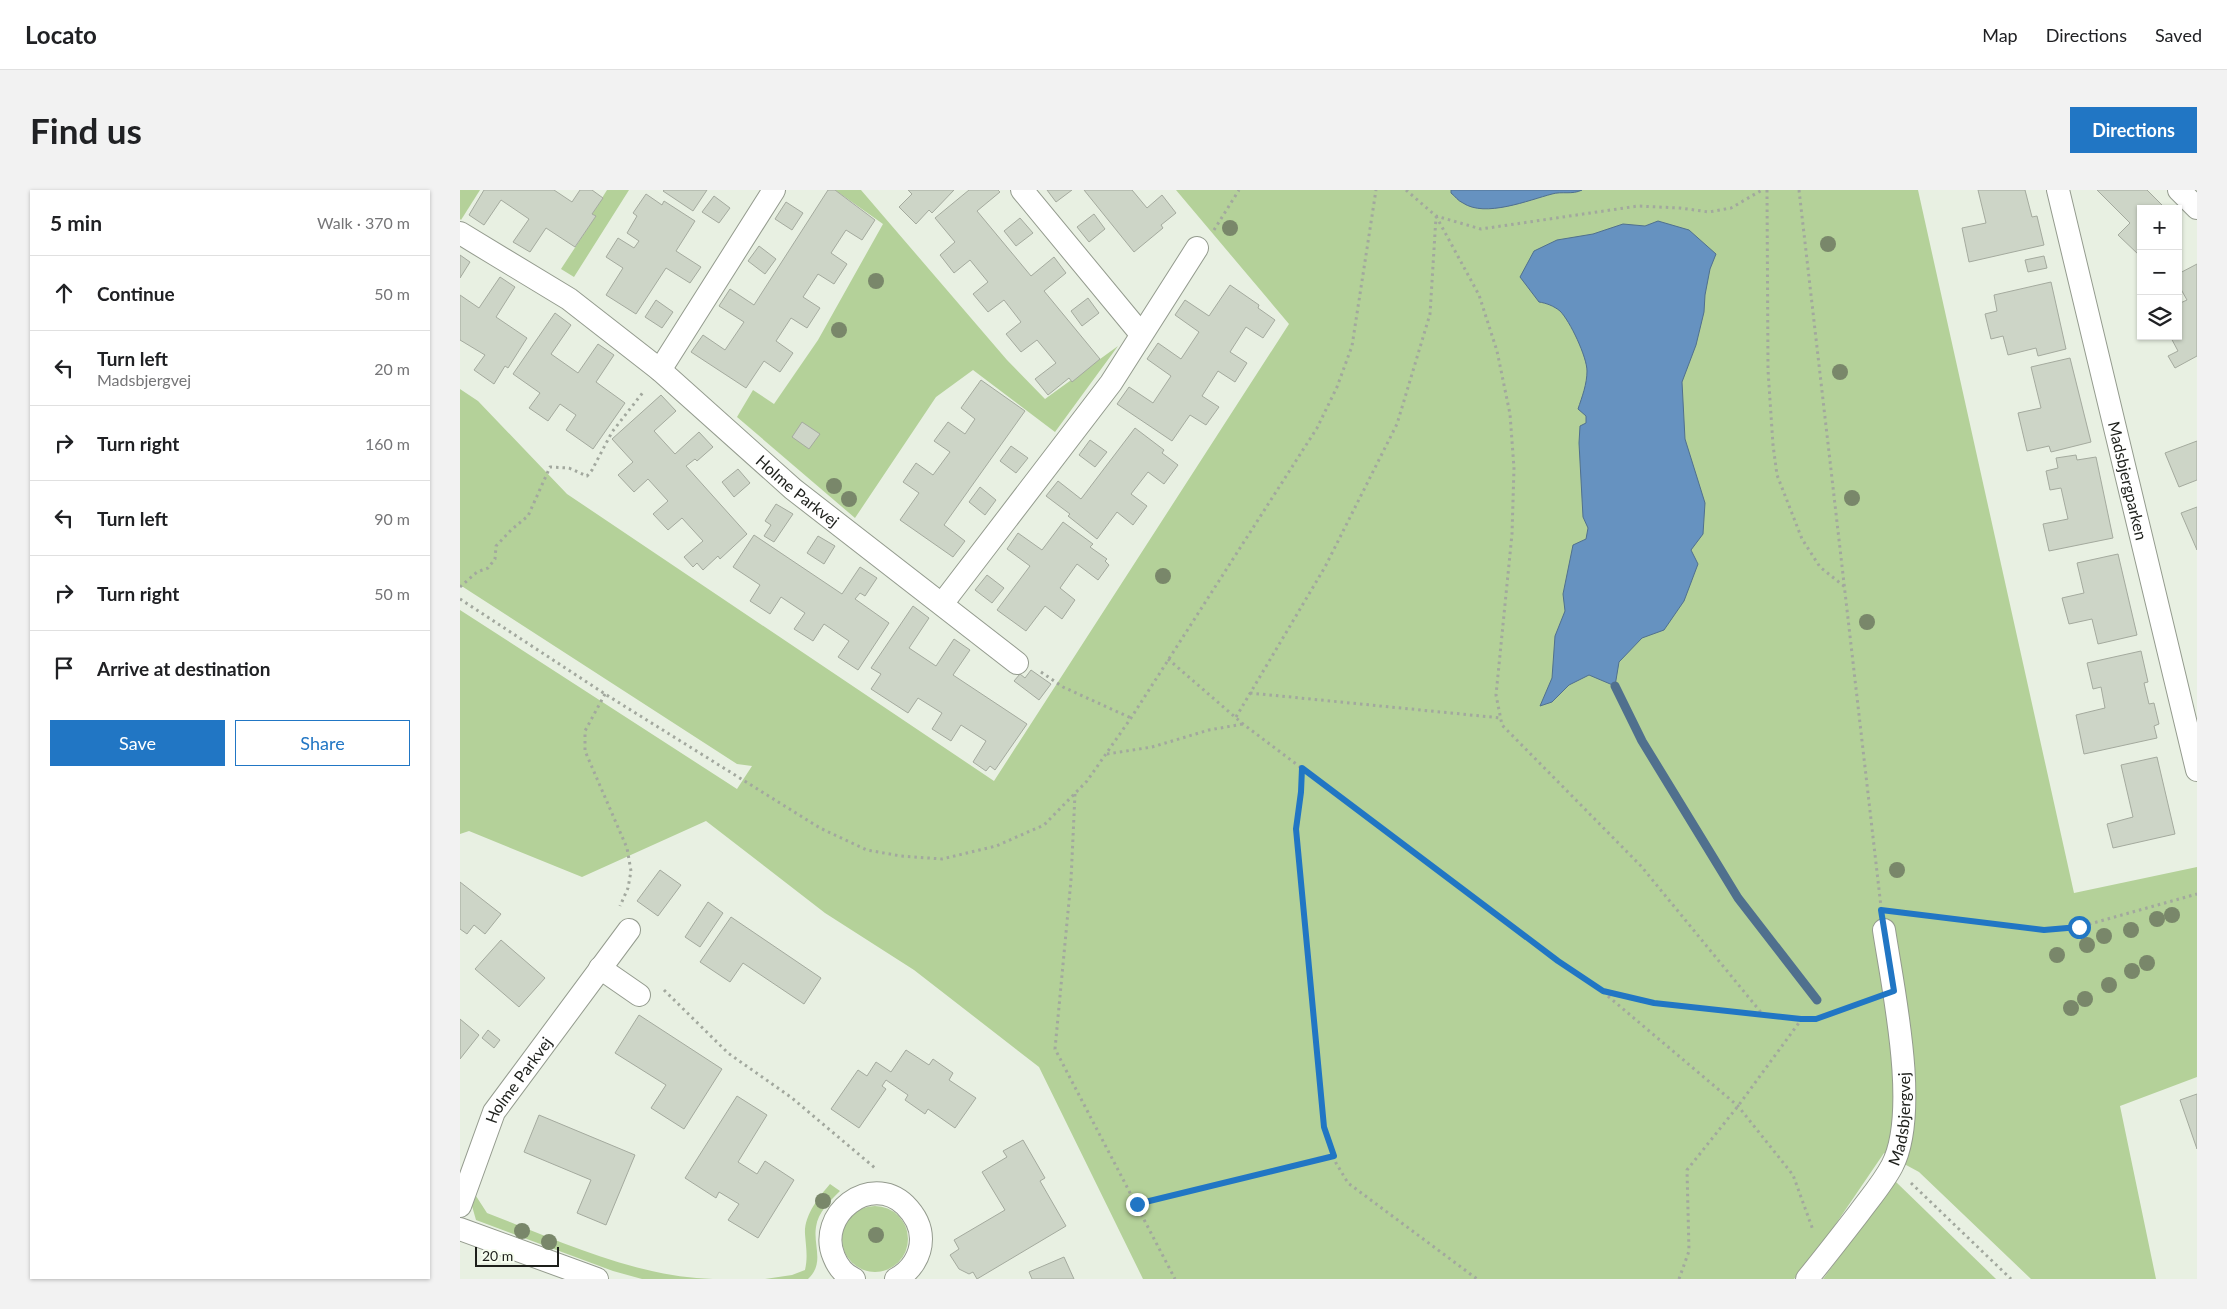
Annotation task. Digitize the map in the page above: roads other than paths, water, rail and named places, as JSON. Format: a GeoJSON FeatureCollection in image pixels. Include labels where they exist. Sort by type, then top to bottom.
{"type":"FeatureCollection","features":[{"type":"Feature","properties":{"kind":"street"},"geometry":{"type":"LineString","coordinates":[[660,370],[774,190]]}},
{"type":"Feature","properties":{"kind":"street"},"geometry":{"type":"LineString","coordinates":[[1022,190],[1140,334]]}},
{"type":"Feature","properties":{"kind":"street","name":"Madsbjergparken"},"geometry":{"type":"LineString","coordinates":[[2058,190],[2197,770]]}},
{"type":"Feature","properties":{"kind":"street"},"geometry":{"type":"LineString","coordinates":[[2179,190],[2197,208]]}},
{"type":"Feature","properties":{"kind":"street","name":"Holme Parkvej"},"geometry":{"type":"LineString","coordinates":[[460,233],[569,299],[660,370],[793,489],[1017,663]]}},
{"type":"Feature","properties":{"kind":"street"},"geometry":{"type":"LineString","coordinates":[[942,604],[1111,383],[1140,334],[1198,248]]}},
{"type":"Feature","properties":{"kind":"street","name":"Holme Parkvej"},"geometry":{"type":"LineString","coordinates":[[460,1206],[494,1112],[628,930]]}},
{"type":"Feature","properties":{"kind":"street","name":"Madsbjergvej"},"geometry":{"type":"LineString","coordinates":[[1807,1279],[1879,1187],[1893,1166],[1900,1144],[1905,1120],[1901,1043],[1884,930]]}},
{"type":"Feature","properties":{"kind":"street"},"geometry":{"type":"LineString","coordinates":[[600,968],[638,995]]}},
{"type":"Feature","properties":{"kind":"street"},"geometry":{"type":"LineString","coordinates":[[848,1278],[831,1250],[830,1234],[832,1226],[835,1218],[845,1205],[858,1196],[874,1194],[888,1196],[901,1202],[912,1212],[918,1224],[921,1238],[919,1252],[913,1266],[896,1279]]}},
{"type":"Feature","properties":{"kind":"street"},"geometry":{"type":"LineString","coordinates":[[460,1229],[597,1279]]}},
{"type":"Feature","properties":{"kind":"water"},"geometry":{"type":"Polygon","coordinates":[[[1451,190],[1582,190],[1556,193],[1507,206],[1483,209],[1461,202],[1451,193],[1451,190]]]}},
{"type":"Feature","properties":{"kind":"water"},"geometry":{"type":"Polygon","coordinates":[[[1658,221],[1689,230],[1716,254],[1710,269],[1704,312],[1696,345],[1682,382],[1685,439],[1705,503],[1703,534],[1691,550],[1698,564],[1684,601],[1664,630],[1642,638],[1619,662],[1615,686],[1589,675],[1569,685],[1552,702],[1540,706],[1552,678],[1555,636],[1565,611],[1563,594],[1573,545],[1586,539],[1588,528],[1583,517],[1579,443],[1580,426],[1586,423],[1586,416],[1578,409],[1585,386],[1587,371],[1581,348],[1564,316],[1555,308],[1539,302],[1520,277],[1534,251],[1557,240],[1593,234],[1623,224],[1645,226],[1658,221]]]}},
{"type":"Feature","properties":{"kind":"waterway"},"geometry":{"type":"LineString","coordinates":[[1615,686],[1642,741],[1738,898],[1817,1000]]}}]}
